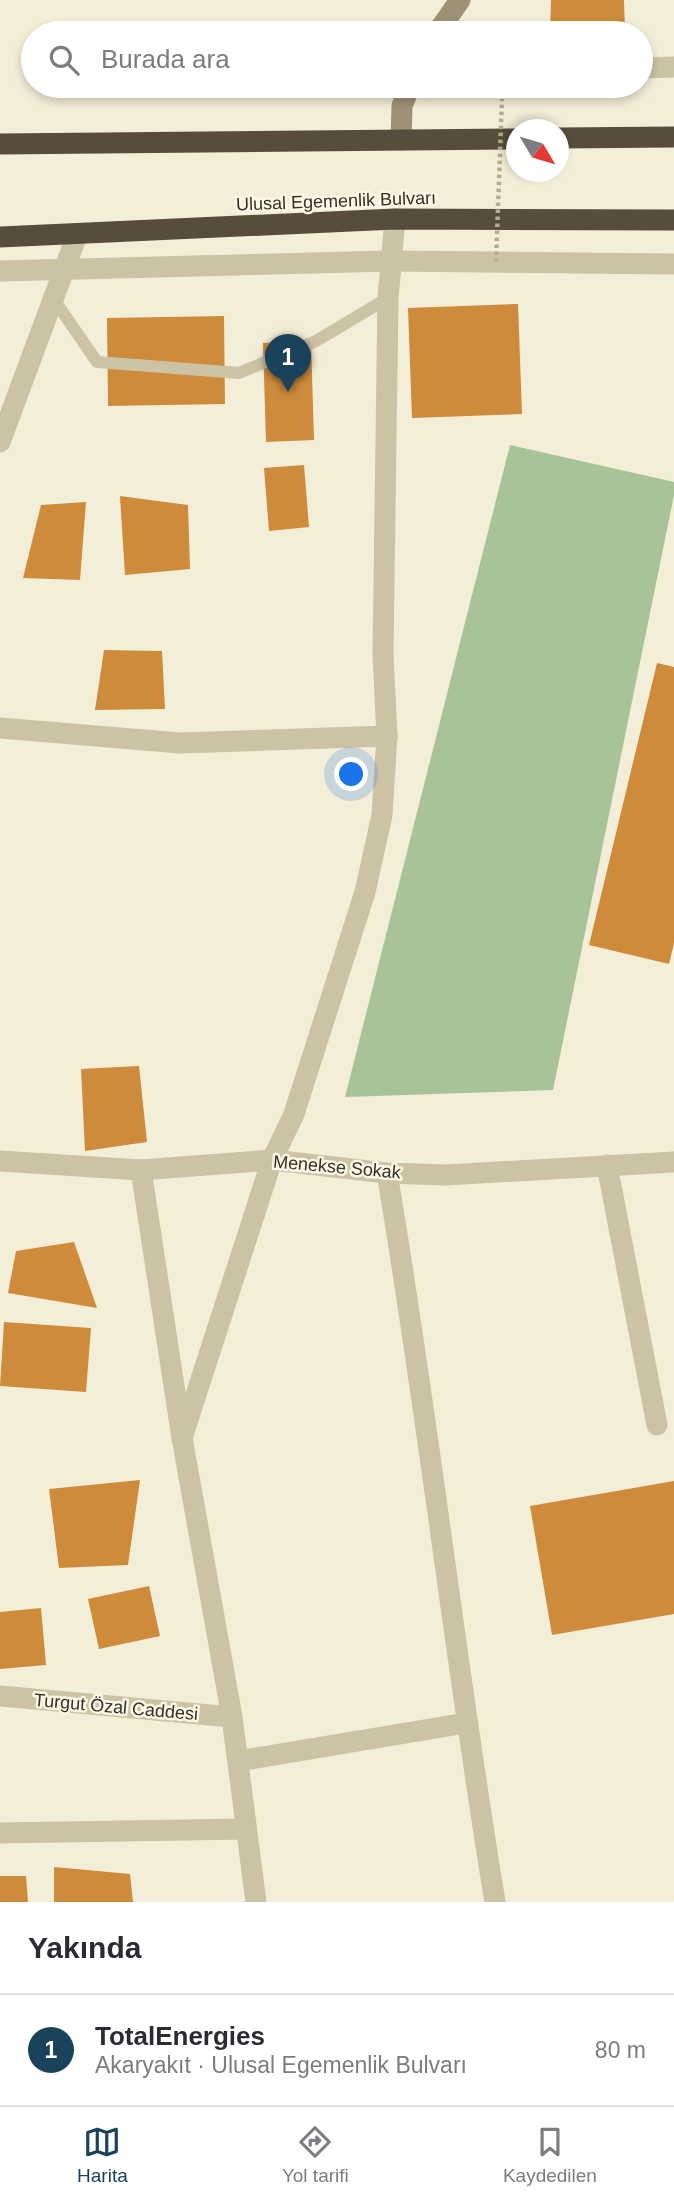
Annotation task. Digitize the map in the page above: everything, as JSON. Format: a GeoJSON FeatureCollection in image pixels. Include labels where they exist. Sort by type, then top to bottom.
{"type":"FeatureCollection","features":[{"type":"Feature","properties":{"kind":"highway"},"geometry":{"type":"LineString","coordinates":[[569,138],[674,137]]}},
{"type":"Feature","properties":{"kind":"highway"},"geometry":{"type":"LineString","coordinates":[[0,144],[506,139]]}},
{"type":"Feature","properties":{"kind":"highway","name":"Ulusal Egemenlik Bulvarı"},"geometry":{"type":"LineString","coordinates":[[0,237],[394,219],[674,220]]}},
{"type":"Feature","properties":{"kind":"street"},"geometry":{"type":"LineString","coordinates":[[445,21],[460,0]]}},
{"type":"Feature","properties":{"kind":"street"},"geometry":{"type":"LineString","coordinates":[[653,68],[674,67]]}},
{"type":"Feature","properties":{"kind":"street"},"geometry":{"type":"LineString","coordinates":[[401,140],[402,106],[405,98]]}},
{"type":"Feature","properties":{"kind":"street"},"geometry":{"type":"LineString","coordinates":[[182,1438],[272,1160],[294,1114],[365,892],[382,815],[387,736],[383,653],[388,298],[394,219]]}},
{"type":"Feature","properties":{"kind":"street"},"geometry":{"type":"LineString","coordinates":[[0,442],[77,235]]}},
{"type":"Feature","properties":{"kind":"street"},"geometry":{"type":"LineString","coordinates":[[0,271],[390,261],[674,264]]}},
{"type":"Feature","properties":{"kind":"street"},"geometry":{"type":"LineString","coordinates":[[0,728],[180,743],[387,736]]}},
{"type":"Feature","properties":{"kind":"street","name":"Menekse Sokak"},"geometry":{"type":"LineString","coordinates":[[0,1161],[141,1170],[272,1160],[387,1173],[446,1175],[674,1162]]}},
{"type":"Feature","properties":{"kind":"street"},"geometry":{"type":"LineString","coordinates":[[607,1165],[657,1425]]}},
{"type":"Feature","properties":{"kind":"street"},"geometry":{"type":"LineString","coordinates":[[141,1170],[182,1438],[232,1717],[256,1902]]}},
{"type":"Feature","properties":{"kind":"street"},"geometry":{"type":"LineString","coordinates":[[387,1173],[416,1345],[431,1483],[495,1902]]}},
{"type":"Feature","properties":{"kind":"street","name":"Turgut Özal Caddesi"},"geometry":{"type":"LineString","coordinates":[[0,1696],[232,1717]]}},
{"type":"Feature","properties":{"kind":"street"},"geometry":{"type":"LineString","coordinates":[[238,1761],[466,1723]]}},
{"type":"Feature","properties":{"kind":"street"},"geometry":{"type":"LineString","coordinates":[[0,1833],[246,1829]]}},
{"type":"Feature","properties":{"kind":"lane"},"geometry":{"type":"LineString","coordinates":[[53,298],[97,362],[239,373],[316,341],[388,298]]}},
{"type":"Feature","properties":{"kind":"path"},"geometry":{"type":"LineString","coordinates":[[495,262],[502,99]]}},
{"type":"Feature","properties":{"kind":"green space"},"geometry":{"type":"Polygon","coordinates":[[[510,445],[674,482],[674,495],[553,1090],[345,1097],[510,445]]]}},
{"type":"Feature","properties":{"kind":"building"},"geometry":{"type":"Polygon","coordinates":[[[551,0],[624,0],[625,21],[550,21],[551,0]]]}},
{"type":"Feature","properties":{"kind":"building"},"geometry":{"type":"Polygon","coordinates":[[[518,304],[522,414],[412,418],[408,308],[518,304]]]}},
{"type":"Feature","properties":{"kind":"building"},"geometry":{"type":"Polygon","coordinates":[[[224,316],[225,404],[108,406],[107,318],[224,316]]]}},
{"type":"Feature","properties":{"kind":"building"},"geometry":{"type":"Polygon","coordinates":[[[311,341],[314,440],[266,442],[263,343],[311,341]]]}},
{"type":"Feature","properties":{"kind":"building"},"geometry":{"type":"Polygon","coordinates":[[[304,465],[309,527],[269,531],[264,468],[304,465]]]}},
{"type":"Feature","properties":{"kind":"building"},"geometry":{"type":"Polygon","coordinates":[[[120,496],[188,505],[190,569],[125,575],[120,496]]]}},
{"type":"Feature","properties":{"kind":"building"},"geometry":{"type":"Polygon","coordinates":[[[86,502],[80,580],[23,578],[41,505],[86,502]]]}},
{"type":"Feature","properties":{"kind":"building"},"geometry":{"type":"Polygon","coordinates":[[[104,650],[162,651],[165,709],[95,710],[104,650]]]}},
{"type":"Feature","properties":{"kind":"building"},"geometry":{"type":"Polygon","coordinates":[[[657,663],[674,667],[674,943],[669,964],[589,945],[657,663]]]}},
{"type":"Feature","properties":{"kind":"building"},"geometry":{"type":"Polygon","coordinates":[[[139,1066],[147,1142],[85,1151],[81,1069],[139,1066]]]}},
{"type":"Feature","properties":{"kind":"building"},"geometry":{"type":"Polygon","coordinates":[[[74,1242],[97,1308],[8,1293],[16,1251],[74,1242]]]}},
{"type":"Feature","properties":{"kind":"building"},"geometry":{"type":"Polygon","coordinates":[[[4,1322],[91,1328],[86,1392],[0,1386],[4,1322]]]}},
{"type":"Feature","properties":{"kind":"building"},"geometry":{"type":"Polygon","coordinates":[[[140,1480],[128,1565],[59,1568],[49,1489],[140,1480]]]}},
{"type":"Feature","properties":{"kind":"building"},"geometry":{"type":"Polygon","coordinates":[[[674,1481],[674,1614],[552,1635],[530,1506],[674,1481]]]}},
{"type":"Feature","properties":{"kind":"building"},"geometry":{"type":"Polygon","coordinates":[[[149,1586],[160,1636],[99,1649],[88,1599],[149,1586]]]}},
{"type":"Feature","properties":{"kind":"building"},"geometry":{"type":"Polygon","coordinates":[[[41,1608],[46,1665],[0,1669],[0,1612],[41,1608]]]}},
{"type":"Feature","properties":{"kind":"building"},"geometry":{"type":"Polygon","coordinates":[[[54,1867],[130,1874],[133,1902],[54,1902],[54,1867]]]}},
{"type":"Feature","properties":{"kind":"building"},"geometry":{"type":"Polygon","coordinates":[[[0,1876],[26,1876],[28,1902],[0,1902],[0,1876]]]}},
{"type":"Feature","properties":{"kind":"place","name":"TotalEnergies"},"geometry":{"type":"Point","coordinates":[288,392]}}]}
